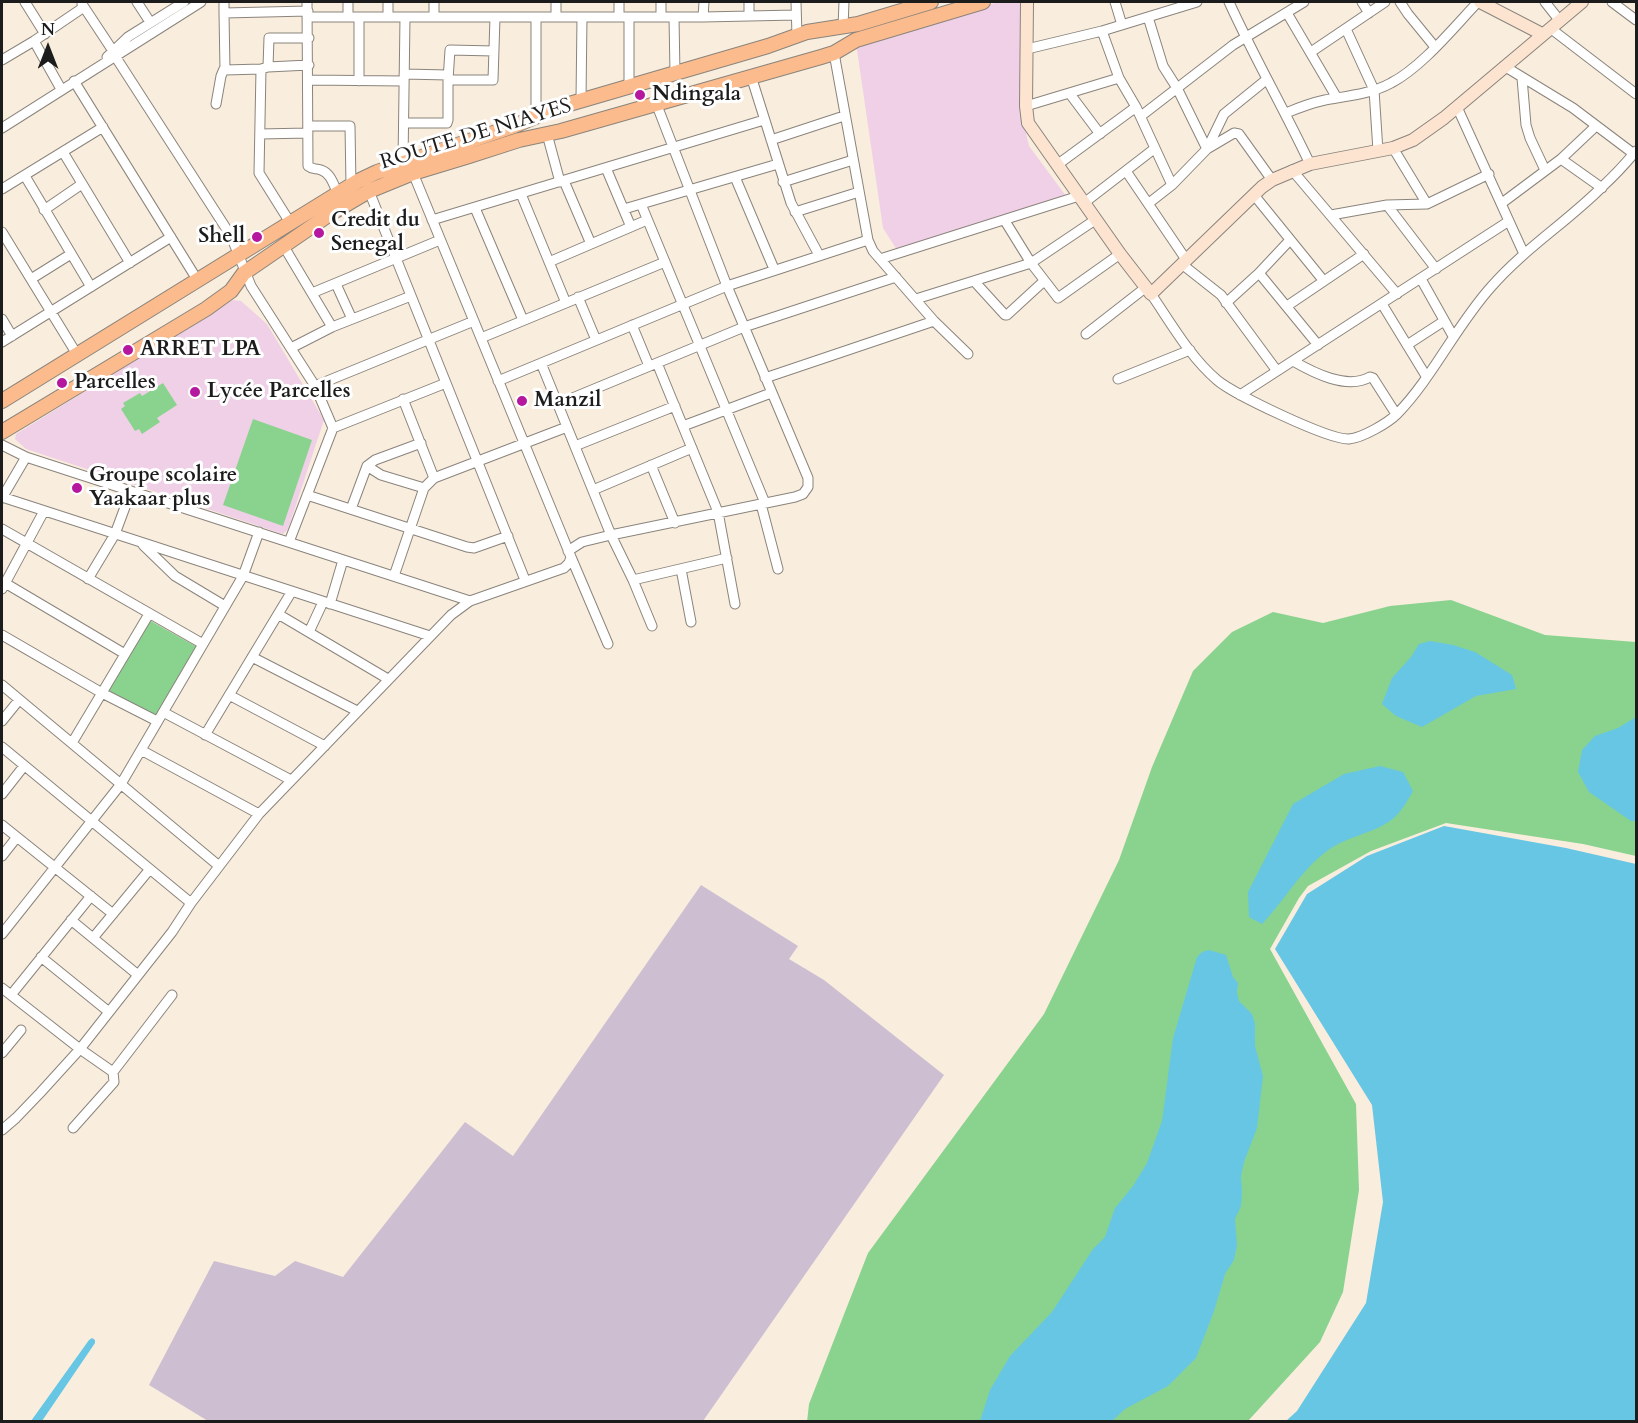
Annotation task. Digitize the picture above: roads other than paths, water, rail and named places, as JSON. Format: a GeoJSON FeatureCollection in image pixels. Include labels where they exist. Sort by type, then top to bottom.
{"type":"FeatureCollection","features":[{"type":"Feature","properties":{"kind":"main road","name":"ROUTE DE NIAYES"},"geometry":{"type":"LineString","coordinates":[[2,432],[220,299],[238,284],[244,273],[283,245],[408,168],[581,100],[821,29],[858,24],[931,2]]}},
{"type":"Feature","properties":{"kind":"main road","name":"ROUTE DE NIAYES"},"geometry":{"type":"LineString","coordinates":[[2,401],[377,172],[408,168],[548,134],[834,53],[856,40],[975,3]]}},
{"type":"Feature","properties":{"kind":"street"},"geometry":{"type":"LineString","coordinates":[[25,2],[45,34]]}},
{"type":"Feature","properties":{"kind":"street"},"geometry":{"type":"LineString","coordinates":[[137,2],[150,22]]}},
{"type":"Feature","properties":{"kind":"street"},"geometry":{"type":"LineString","coordinates":[[114,53],[128,37],[184,2]]}},
{"type":"Feature","properties":{"kind":"street"},"geometry":{"type":"LineString","coordinates":[[2,128],[114,53],[201,2]]}},
{"type":"Feature","properties":{"kind":"street"},"geometry":{"type":"LineString","coordinates":[[216,104],[224,69],[224,2]]}},
{"type":"Feature","properties":{"kind":"street"},"geometry":{"type":"LineString","coordinates":[[262,2],[262,12]]}},
{"type":"Feature","properties":{"kind":"street"},"geometry":{"type":"LineString","coordinates":[[348,2],[348,18]]}},
{"type":"Feature","properties":{"kind":"street"},"geometry":{"type":"LineString","coordinates":[[388,2],[388,18]]}},
{"type":"Feature","properties":{"kind":"street"},"geometry":{"type":"LineString","coordinates":[[434,2],[434,18]]}},
{"type":"Feature","properties":{"kind":"street"},"geometry":{"type":"LineString","coordinates":[[556,2],[556,18]]}},
{"type":"Feature","properties":{"kind":"street"},"geometry":{"type":"LineString","coordinates":[[619,2],[624,18],[629,87]]}},
{"type":"Feature","properties":{"kind":"street"},"geometry":{"type":"LineString","coordinates":[[661,2],[662,18]]}},
{"type":"Feature","properties":{"kind":"street"},"geometry":{"type":"LineString","coordinates":[[704,2],[704,17]]}},
{"type":"Feature","properties":{"kind":"street"},"geometry":{"type":"LineString","coordinates":[[749,2],[749,16]]}},
{"type":"Feature","properties":{"kind":"street"},"geometry":{"type":"LineString","coordinates":[[796,2],[797,36]]}},
{"type":"Feature","properties":{"kind":"street"},"geometry":{"type":"LineString","coordinates":[[843,27],[844,2]]}},
{"type":"Feature","properties":{"kind":"street"},"geometry":{"type":"LineString","coordinates":[[1028,2],[1026,106],[1028,123],[1095,220],[1190,350],[1216,379],[1240,395],[1298,422],[1331,435],[1349,439],[1381,427],[1396,414],[1426,376],[1480,299],[1524,254],[1602,188],[1635,152],[1573,108],[1504,66]]}},
{"type":"Feature","properties":{"kind":"street"},"geometry":{"type":"LineString","coordinates":[[1114,2],[1122,25]]}},
{"type":"Feature","properties":{"kind":"street"},"geometry":{"type":"LineString","coordinates":[[1028,49],[1148,18],[1175,5],[1197,2]]}},
{"type":"Feature","properties":{"kind":"street"},"geometry":{"type":"LineString","coordinates":[[1229,2],[1310,164]]}},
{"type":"Feature","properties":{"kind":"street"},"geometry":{"type":"LineString","coordinates":[[1057,165],[1100,134],[1177,88],[1245,37],[1304,2]]}},
{"type":"Feature","properties":{"kind":"street"},"geometry":{"type":"LineString","coordinates":[[1362,2],[1369,13]]}},
{"type":"Feature","properties":{"kind":"street"},"geometry":{"type":"LineString","coordinates":[[1311,52],[1385,2]]}},
{"type":"Feature","properties":{"kind":"street"},"geometry":{"type":"LineString","coordinates":[[1400,2],[1435,47]]}},
{"type":"Feature","properties":{"kind":"street"},"geometry":{"type":"LineString","coordinates":[[1286,113],[1303,106],[1374,90],[1391,83],[1435,47],[1479,2],[1551,28],[1636,93]]}},
{"type":"Feature","properties":{"kind":"street"},"geometry":{"type":"LineString","coordinates":[[1545,2],[1551,28]]}},
{"type":"Feature","properties":{"kind":"street"},"geometry":{"type":"LineString","coordinates":[[1086,334],[1185,263],[1272,180],[1310,164],[1393,148],[1413,140],[1457,107],[1582,2]]}},
{"type":"Feature","properties":{"kind":"street"},"geometry":{"type":"LineString","coordinates":[[1611,2],[1634,15]]}},
{"type":"Feature","properties":{"kind":"street"},"geometry":{"type":"LineString","coordinates":[[2,57],[45,34],[82,4],[231,236],[250,286],[315,386],[333,428],[289,542]]}},
{"type":"Feature","properties":{"kind":"street"},"geometry":{"type":"LineString","coordinates":[[224,13],[308,10],[348,18],[674,18],[796,15]]}},
{"type":"Feature","properties":{"kind":"street"},"geometry":{"type":"LineString","coordinates":[[308,10],[308,166],[327,173],[338,194]]}},
{"type":"Feature","properties":{"kind":"street"},"geometry":{"type":"LineString","coordinates":[[1287,13],[1337,98]]}},
{"type":"Feature","properties":{"kind":"street"},"geometry":{"type":"LineString","coordinates":[[358,81],[359,18]]}},
{"type":"Feature","properties":{"kind":"street"},"geometry":{"type":"LineString","coordinates":[[405,18],[404,78],[408,168],[432,220],[608,644]]}},
{"type":"Feature","properties":{"kind":"street"},"geometry":{"type":"LineString","coordinates":[[309,80],[358,81],[448,77],[494,80],[495,18]]}},
{"type":"Feature","properties":{"kind":"street"},"geometry":{"type":"LineString","coordinates":[[536,18],[536,117]]}},
{"type":"Feature","properties":{"kind":"street"},"geometry":{"type":"LineString","coordinates":[[581,100],[582,18]]}},
{"type":"Feature","properties":{"kind":"street"},"geometry":{"type":"LineString","coordinates":[[674,18],[675,74]]}},
{"type":"Feature","properties":{"kind":"street"},"geometry":{"type":"LineString","coordinates":[[1148,18],[1163,66],[1177,88],[1207,149]]}},
{"type":"Feature","properties":{"kind":"street"},"geometry":{"type":"LineString","coordinates":[[1346,29],[1374,90],[1378,151]]}},
{"type":"Feature","properties":{"kind":"street"},"geometry":{"type":"LineString","coordinates":[[1102,31],[1119,78],[1138,112],[1172,185]]}},
{"type":"Feature","properties":{"kind":"street"},"geometry":{"type":"LineString","coordinates":[[291,224],[259,173],[264,68],[268,38],[309,38]]}},
{"type":"Feature","properties":{"kind":"street"},"geometry":{"type":"LineString","coordinates":[[34,41],[61,89]]}},
{"type":"Feature","properties":{"kind":"street"},"geometry":{"type":"LineString","coordinates":[[405,123],[447,123],[450,50],[494,51]]}},
{"type":"Feature","properties":{"kind":"street"},"geometry":{"type":"LineString","coordinates":[[834,53],[868,240],[873,251],[934,321],[968,354]]}},
{"type":"Feature","properties":{"kind":"street"},"geometry":{"type":"LineString","coordinates":[[224,69],[309,65]]}},
{"type":"Feature","properties":{"kind":"street"},"geometry":{"type":"LineString","coordinates":[[751,76],[783,182],[795,212],[819,255]]}},
{"type":"Feature","properties":{"kind":"street"},"geometry":{"type":"LineString","coordinates":[[1026,106],[1119,78]]}},
{"type":"Feature","properties":{"kind":"street"},"geometry":{"type":"LineString","coordinates":[[1522,78],[1526,125],[1545,170]]}},
{"type":"Feature","properties":{"kind":"street"},"geometry":{"type":"LineString","coordinates":[[1207,149],[1224,114],[1266,80]]}},
{"type":"Feature","properties":{"kind":"street"},"geometry":{"type":"LineString","coordinates":[[74,81],[198,281]]}},
{"type":"Feature","properties":{"kind":"street"},"geometry":{"type":"LineString","coordinates":[[1070,94],[1100,134]]}},
{"type":"Feature","properties":{"kind":"street"},"geometry":{"type":"LineString","coordinates":[[2,1130],[40,1094],[80,1049],[172,932],[191,903],[259,814],[451,615],[470,601],[564,568],[569,563],[569,554],[582,542],[803,494],[807,490],[809,483],[726,286],[656,103]]}},
{"type":"Feature","properties":{"kind":"street"},"geometry":{"type":"LineString","coordinates":[[1457,107],[1524,254]]}},
{"type":"Feature","properties":{"kind":"street"},"geometry":{"type":"LineString","coordinates":[[771,140],[844,116]]}},
{"type":"Feature","properties":{"kind":"street"},"geometry":{"type":"LineString","coordinates":[[432,220],[764,120]]}},
{"type":"Feature","properties":{"kind":"street"},"geometry":{"type":"LineString","coordinates":[[260,134],[350,126],[351,186]]}},
{"type":"Feature","properties":{"kind":"street"},"geometry":{"type":"LineString","coordinates":[[1502,203],[1561,159],[1596,126]]}},
{"type":"Feature","properties":{"kind":"street"},"geometry":{"type":"LineString","coordinates":[[2,189],[103,128]]}},
{"type":"Feature","properties":{"kind":"street"},"geometry":{"type":"LineString","coordinates":[[1149,203],[1172,185],[1207,149],[1237,132],[1272,180]]}},
{"type":"Feature","properties":{"kind":"street"},"geometry":{"type":"LineString","coordinates":[[548,134],[562,181],[591,244]]}},
{"type":"Feature","properties":{"kind":"street"},"geometry":{"type":"LineString","coordinates":[[1393,148],[1427,204]]}},
{"type":"Feature","properties":{"kind":"street"},"geometry":{"type":"LineString","coordinates":[[880,259],[1081,200],[1126,171],[1154,149]]}},
{"type":"Feature","properties":{"kind":"street"},"geometry":{"type":"LineString","coordinates":[[63,152],[130,263]]}},
{"type":"Feature","properties":{"kind":"street"},"geometry":{"type":"LineString","coordinates":[[1561,159],[1602,188]]}},
{"type":"Feature","properties":{"kind":"street"},"geometry":{"type":"LineString","coordinates":[[783,182],[853,160]]}},
{"type":"Feature","properties":{"kind":"street"},"geometry":{"type":"LineString","coordinates":[[624,209],[778,164]]}},
{"type":"Feature","properties":{"kind":"street"},"geometry":{"type":"LineString","coordinates":[[606,168],[631,227]]}},
{"type":"Feature","properties":{"kind":"street"},"geometry":{"type":"LineString","coordinates":[[1292,170],[1397,294]]}},
{"type":"Feature","properties":{"kind":"street"},"geometry":{"type":"LineString","coordinates":[[1126,171],[1149,203],[1185,263],[1226,303],[1277,371]]}},
{"type":"Feature","properties":{"kind":"street"},"geometry":{"type":"LineString","coordinates":[[1331,215],[1387,205],[1427,204],[1489,174]]}},
{"type":"Feature","properties":{"kind":"street"},"geometry":{"type":"LineString","coordinates":[[25,176],[91,287]]}},
{"type":"Feature","properties":{"kind":"street"},"geometry":{"type":"LineString","coordinates":[[735,177],[774,269]]}},
{"type":"Feature","properties":{"kind":"street"},"geometry":{"type":"LineString","coordinates":[[45,210],[82,184]]}},
{"type":"Feature","properties":{"kind":"street"},"geometry":{"type":"LineString","coordinates":[[369,191],[525,580]]}},
{"type":"Feature","properties":{"kind":"street"},"geometry":{"type":"LineString","coordinates":[[795,212],[859,192]]}},
{"type":"Feature","properties":{"kind":"street"},"geometry":{"type":"LineString","coordinates":[[521,194],[566,303]]}},
{"type":"Feature","properties":{"kind":"street"},"geometry":{"type":"LineString","coordinates":[[1254,195],[1323,280]]}},
{"type":"Feature","properties":{"kind":"street"},"geometry":{"type":"LineString","coordinates":[[641,204],[727,410],[763,503],[778,569]]}},
{"type":"Feature","properties":{"kind":"street"},"geometry":{"type":"LineString","coordinates":[[1387,205],[1436,269]]}},
{"type":"Feature","properties":{"kind":"street"},"geometry":{"type":"LineString","coordinates":[[475,208],[523,320]]}},
{"type":"Feature","properties":{"kind":"street"},"geometry":{"type":"LineString","coordinates":[[549,262],[647,220]]}},
{"type":"Feature","properties":{"kind":"street"},"geometry":{"type":"LineString","coordinates":[[916,299],[1031,263],[1095,220]]}},
{"type":"Feature","properties":{"kind":"street"},"geometry":{"type":"LineString","coordinates":[[1005,221],[1031,263],[1058,298],[1120,254]]}},
{"type":"Feature","properties":{"kind":"street"},"geometry":{"type":"LineString","coordinates":[[1240,395],[1509,221]]}},
{"type":"Feature","properties":{"kind":"street"},"geometry":{"type":"LineString","coordinates":[[2,232],[78,356]]}},
{"type":"Feature","properties":{"kind":"street"},"geometry":{"type":"LineString","coordinates":[[2,342],[171,237]]}},
{"type":"Feature","properties":{"kind":"street"},"geometry":{"type":"LineString","coordinates":[[312,293],[440,240]]}},
{"type":"Feature","properties":{"kind":"street"},"geometry":{"type":"LineString","coordinates":[[498,381],[726,286],[868,240]]}},
{"type":"Feature","properties":{"kind":"street"},"geometry":{"type":"LineString","coordinates":[[1226,303],[1290,240]]}},
{"type":"Feature","properties":{"kind":"street"},"geometry":{"type":"LineString","coordinates":[[283,245],[332,327]]}},
{"type":"Feature","properties":{"kind":"street"},"geometry":{"type":"LineString","coordinates":[[31,279],[71,254]]}},
{"type":"Feature","properties":{"kind":"street"},"geometry":{"type":"LineString","coordinates":[[1287,306],[1364,254]]}},
{"type":"Feature","properties":{"kind":"street"},"geometry":{"type":"LineString","coordinates":[[481,338],[665,262]]}},
{"type":"Feature","properties":{"kind":"street"},"geometry":{"type":"LineString","coordinates":[[1259,273],[1318,345]]}},
{"type":"Feature","properties":{"kind":"street"},"geometry":{"type":"LineString","coordinates":[[558,404],[744,327],[896,277]]}},
{"type":"Feature","properties":{"kind":"street"},"geometry":{"type":"LineString","coordinates":[[1421,279],[1452,336]]}},
{"type":"Feature","properties":{"kind":"street"},"geometry":{"type":"LineString","coordinates":[[974,281],[1007,315],[1044,281]]}},
{"type":"Feature","properties":{"kind":"street"},"geometry":{"type":"LineString","coordinates":[[336,284],[352,319]]}},
{"type":"Feature","properties":{"kind":"street"},"geometry":{"type":"LineString","coordinates":[[291,348],[332,327],[411,296]]}},
{"type":"Feature","properties":{"kind":"street"},"geometry":{"type":"LineString","coordinates":[[579,297],[596,340]]}},
{"type":"Feature","properties":{"kind":"street"},"geometry":{"type":"LineString","coordinates":[[1382,304],[1426,376]]}},
{"type":"Feature","properties":{"kind":"street"},"geometry":{"type":"LineString","coordinates":[[2,319],[12,336]]}},
{"type":"Feature","properties":{"kind":"street"},"geometry":{"type":"LineString","coordinates":[[315,386],[474,321]]}},
{"type":"Feature","properties":{"kind":"street"},"geometry":{"type":"LineString","coordinates":[[765,378],[934,321]]}},
{"type":"Feature","properties":{"kind":"street"},"geometry":{"type":"LineString","coordinates":[[1407,345],[1444,321]]}},
{"type":"Feature","properties":{"kind":"street"},"geometry":{"type":"LineString","coordinates":[[632,325],[675,406],[718,512],[735,604]]}},
{"type":"Feature","properties":{"kind":"street"},"geometry":{"type":"LineString","coordinates":[[1118,379],[1190,350]]}},
{"type":"Feature","properties":{"kind":"street"},"geometry":{"type":"LineString","coordinates":[[1293,361],[1308,370],[1347,382],[1361,382],[1370,377],[1373,378],[1396,414]]}},
{"type":"Feature","properties":{"kind":"street"},"geometry":{"type":"LineString","coordinates":[[541,363],[611,536],[652,626]]}},
{"type":"Feature","properties":{"kind":"street"},"geometry":{"type":"LineString","coordinates":[[333,428],[446,383]]}},
{"type":"Feature","properties":{"kind":"street"},"geometry":{"type":"LineString","coordinates":[[683,426],[771,393]]}},
{"type":"Feature","properties":{"kind":"street"},"geometry":{"type":"LineString","coordinates":[[404,399],[434,478]]}},
{"type":"Feature","properties":{"kind":"street"},"geometry":{"type":"LineString","coordinates":[[575,446],[675,406]]}},
{"type":"Feature","properties":{"kind":"street"},"geometry":{"type":"LineString","coordinates":[[394,576],[424,488],[434,478],[567,427]]}},
{"type":"Feature","properties":{"kind":"street"},"geometry":{"type":"LineString","coordinates":[[351,509],[367,466],[375,460],[421,443]]}},
{"type":"Feature","properties":{"kind":"street"},"geometry":{"type":"LineString","coordinates":[[2,445],[26,457],[470,601]]}},
{"type":"Feature","properties":{"kind":"street"},"geometry":{"type":"LineString","coordinates":[[592,490],[692,448]]}},
{"type":"Feature","properties":{"kind":"street"},"geometry":{"type":"LineString","coordinates":[[26,457],[2,497],[430,636]]}},
{"type":"Feature","properties":{"kind":"street"},"geometry":{"type":"LineString","coordinates":[[651,465],[675,522]]}},
{"type":"Feature","properties":{"kind":"street"},"geometry":{"type":"LineString","coordinates":[[367,466],[381,475],[424,488]]}},
{"type":"Feature","properties":{"kind":"street"},"geometry":{"type":"LineString","coordinates":[[88,579],[115,534],[131,491]]}},
{"type":"Feature","properties":{"kind":"street"},"geometry":{"type":"LineString","coordinates":[[307,495],[470,548],[508,536]]}},
{"type":"Feature","properties":{"kind":"street"},"geometry":{"type":"LineString","coordinates":[[44,511],[3,586],[125,654]]}},
{"type":"Feature","properties":{"kind":"street"},"geometry":{"type":"LineString","coordinates":[[2,530],[203,644]]}},
{"type":"Feature","properties":{"kind":"street"},"geometry":{"type":"LineString","coordinates":[[2,934],[121,784],[243,576],[259,532]]}},
{"type":"Feature","properties":{"kind":"street"},"geometry":{"type":"LineString","coordinates":[[141,542],[175,576],[225,606]]}},
{"type":"Feature","properties":{"kind":"street"},"geometry":{"type":"LineString","coordinates":[[633,580],[726,558]]}},
{"type":"Feature","properties":{"kind":"street"},"geometry":{"type":"LineString","coordinates":[[309,632],[327,603],[343,560]]}},
{"type":"Feature","properties":{"kind":"street"},"geometry":{"type":"LineString","coordinates":[[681,569],[691,622]]}},
{"type":"Feature","properties":{"kind":"street"},"geometry":{"type":"LineString","coordinates":[[205,735],[292,591]]}},
{"type":"Feature","properties":{"kind":"street"},"geometry":{"type":"LineString","coordinates":[[72,743],[149,614]]}},
{"type":"Feature","properties":{"kind":"street"},"geometry":{"type":"LineString","coordinates":[[278,614],[388,679]]}},
{"type":"Feature","properties":{"kind":"street"},"geometry":{"type":"LineString","coordinates":[[2,635],[102,693],[157,721]]}},
{"type":"Feature","properties":{"kind":"street"},"geometry":{"type":"LineString","coordinates":[[252,657],[357,711]]}},
{"type":"Feature","properties":{"kind":"street"},"geometry":{"type":"LineString","coordinates":[[2,685],[219,866]]}},
{"type":"Feature","properties":{"kind":"street"},"geometry":{"type":"LineString","coordinates":[[230,695],[325,746]]}},
{"type":"Feature","properties":{"kind":"street"},"geometry":{"type":"LineString","coordinates":[[2,721],[19,700]]}},
{"type":"Feature","properties":{"kind":"street"},"geometry":{"type":"LineString","coordinates":[[163,712],[291,780]]}},
{"type":"Feature","properties":{"kind":"street"},"geometry":{"type":"LineString","coordinates":[[2,747],[191,903]]}},
{"type":"Feature","properties":{"kind":"street"},"geometry":{"type":"LineString","coordinates":[[141,750],[259,814]]}},
{"type":"Feature","properties":{"kind":"street"},"geometry":{"type":"LineString","coordinates":[[2,794],[24,766]]}},
{"type":"Feature","properties":{"kind":"street"},"geometry":{"type":"LineString","coordinates":[[2,825],[113,914]]}},
{"type":"Feature","properties":{"kind":"street"},"geometry":{"type":"LineString","coordinates":[[2,856],[17,837]]}},
{"type":"Feature","properties":{"kind":"street"},"geometry":{"type":"LineString","coordinates":[[93,938],[150,869]]}},
{"type":"Feature","properties":{"kind":"street"},"geometry":{"type":"LineString","coordinates":[[11,995],[91,896]]}},
{"type":"Feature","properties":{"kind":"street"},"geometry":{"type":"LineString","coordinates":[[71,920],[138,975]]}},
{"type":"Feature","properties":{"kind":"street"},"geometry":{"type":"LineString","coordinates":[[41,957],[109,1012]]}},
{"type":"Feature","properties":{"kind":"street"},"geometry":{"type":"LineString","coordinates":[[2,988],[112,1071],[114,1082],[73,1128]]}},
{"type":"Feature","properties":{"kind":"street"},"geometry":{"type":"LineString","coordinates":[[112,1071],[172,995]]}},
{"type":"Feature","properties":{"kind":"street"},"geometry":{"type":"LineString","coordinates":[[3,1050],[21,1030]]}},
{"type":"Feature","properties":{"kind":"water"},"geometry":{"type":"Polygon","coordinates":[[[1430,641],[1475,652],[1512,675],[1516,689],[1476,696],[1422,727],[1396,716],[1382,704],[1392,678],[1411,657],[1419,644],[1430,641]]]}},
{"type":"Feature","properties":{"kind":"water"},"geometry":{"type":"Polygon","coordinates":[[[1636,717],[1636,821],[1631,821],[1589,792],[1578,772],[1582,750],[1595,736],[1618,728],[1636,717]]]}},
{"type":"Feature","properties":{"kind":"water"},"geometry":{"type":"Polygon","coordinates":[[[1380,766],[1403,772],[1413,791],[1394,818],[1375,829],[1334,846],[1317,859],[1262,924],[1249,917],[1248,892],[1293,804],[1344,774],[1380,766]]]}},
{"type":"Feature","properties":{"kind":"water"},"geometry":{"type":"Polygon","coordinates":[[[1444,826],[1566,848],[1636,864],[1636,1421],[1286,1421],[1297,1411],[1366,1303],[1383,1202],[1372,1105],[1275,949],[1307,894],[1367,856],[1444,826]]]}},
{"type":"Feature","properties":{"kind":"water"},"geometry":{"type":"Polygon","coordinates":[[[1209,950],[1226,955],[1233,977],[1238,983],[1239,1001],[1252,1014],[1255,1024],[1255,1046],[1263,1076],[1257,1128],[1241,1176],[1241,1206],[1235,1219],[1237,1245],[1234,1260],[1225,1274],[1196,1358],[1168,1386],[1125,1409],[1112,1421],[980,1421],[990,1390],[1010,1356],[1052,1312],[1093,1249],[1105,1237],[1115,1208],[1133,1186],[1147,1163],[1162,1121],[1173,1038],[1197,957],[1209,950]]]}},
{"type":"Feature","properties":{"kind":"water"},"geometry":{"type":"Polygon","coordinates":[[[92,1338],[95,1343],[42,1421],[31,1421],[89,1340],[92,1338]]]}},
{"type":"Feature","properties":{"kind":"place","name":"Ndingala"},"geometry":{"type":"Point","coordinates":[640,95]}},
{"type":"Feature","properties":{"kind":"place","name":"Credit du Senegal"},"geometry":{"type":"Point","coordinates":[319,233]}},
{"type":"Feature","properties":{"kind":"place","name":"Shell"},"geometry":{"type":"Point","coordinates":[257,237]}},
{"type":"Feature","properties":{"kind":"place","name":"ARRET LPA"},"geometry":{"type":"Point","coordinates":[128,350]}},
{"type":"Feature","properties":{"kind":"place","name":"Parcelles"},"geometry":{"type":"Point","coordinates":[62,383]}},
{"type":"Feature","properties":{"kind":"place","name":"Lycée Parcelles"},"geometry":{"type":"Point","coordinates":[195,392]}},
{"type":"Feature","properties":{"kind":"place","name":"Manzil"},"geometry":{"type":"Point","coordinates":[522,401]}},
{"type":"Feature","properties":{"kind":"place","name":"Groupe scolaire Yaakaar plus"},"geometry":{"type":"Point","coordinates":[77,488]}}]}
